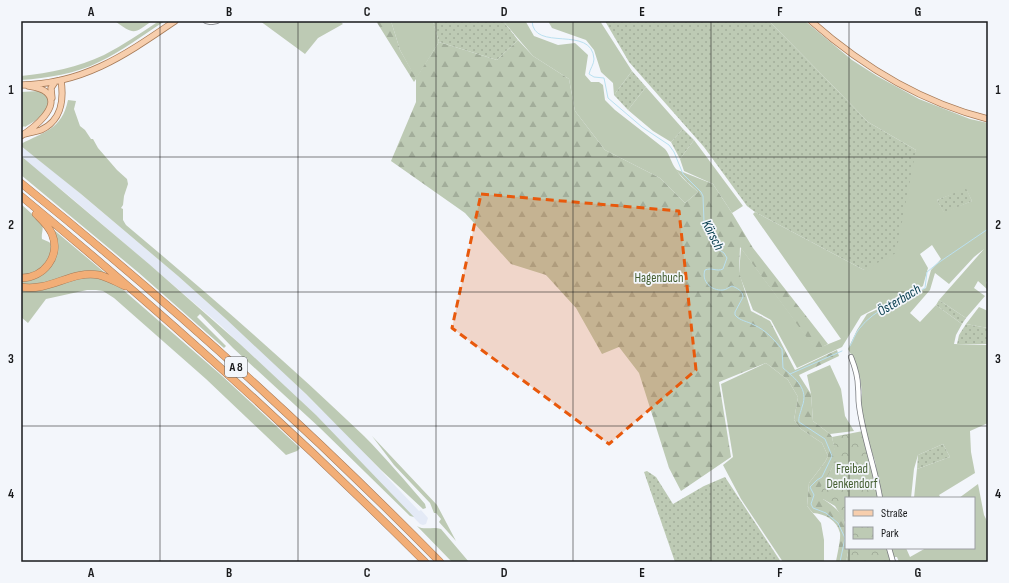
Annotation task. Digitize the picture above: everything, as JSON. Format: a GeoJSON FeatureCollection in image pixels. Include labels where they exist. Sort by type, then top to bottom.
{"type":"FeatureCollection","features":[{"type":"Feature","properties":{"kind":"highway","name":"A 8"},"geometry":{"type":"LineString","coordinates":[[21,183],[137,280],[258,387],[363,485],[440,562]]}},
{"type":"Feature","properties":{"kind":"highway","name":"A 8"},"geometry":{"type":"LineString","coordinates":[[21,196],[135,292],[271,413],[425,562]]}},
{"type":"Feature","properties":{"kind":"highway"},"geometry":{"type":"LineString","coordinates":[[21,196],[48,226],[54,246],[52,257],[44,269],[32,276],[21,278]]}},
{"type":"Feature","properties":{"kind":"highway"},"geometry":{"type":"LineString","coordinates":[[21,287],[43,287],[76,276],[90,274],[104,276],[135,292]]}},
{"type":"Feature","properties":{"kind":"main road"},"geometry":{"type":"LineString","coordinates":[[23,85],[55,82],[87,73],[110,62],[175,21]]}},
{"type":"Feature","properties":{"kind":"main road"},"geometry":{"type":"LineString","coordinates":[[811,21],[853,56],[895,83],[940,104],[988,119]]}},
{"type":"Feature","properties":{"kind":"main road"},"geometry":{"type":"LineString","coordinates":[[23,135],[42,129],[56,116],[61,108],[63,100],[61,80]]}},
{"type":"Feature","properties":{"kind":"main road"},"geometry":{"type":"LineString","coordinates":[[23,135],[46,115],[52,101],[52,88],[55,82]]}},
{"type":"Feature","properties":{"kind":"main road"},"geometry":{"type":"LineString","coordinates":[[23,85],[45,91],[50,96],[52,101]]}},
{"type":"Feature","properties":{"kind":"street"},"geometry":{"type":"LineString","coordinates":[[206,21],[217,21]]}},
{"type":"Feature","properties":{"kind":"street"},"geometry":{"type":"LineString","coordinates":[[851,357],[856,372],[863,426],[877,478],[880,497]]}},
{"type":"Feature","properties":{"kind":"street"},"geometry":{"type":"LineString","coordinates":[[889,549],[893,562]]}},
{"type":"Feature","properties":{"kind":"highlighted area"},"geometry":{"type":"Polygon","coordinates":[[[481,194],[679,211],[696,370],[609,444],[452,328],[481,194]]]}},
{"type":"Feature","properties":{"kind":"shaded area"},"geometry":{"type":"Polygon","coordinates":[[[21,146],[56,173],[178,276],[262,351],[350,438],[419,511],[421,510],[428,518],[426,524],[420,524],[316,416],[220,325],[68,195],[23,159],[21,156],[21,146]]]}},
{"type":"Feature","properties":{"kind":"green space"},"geometry":{"type":"Polygon","coordinates":[[[115,21],[152,21],[137,30],[130,31],[115,21]]]}},
{"type":"Feature","properties":{"kind":"green space"},"geometry":{"type":"Polygon","coordinates":[[[159,21],[165,21],[116,53],[90,66],[61,75],[21,80],[21,76],[64,69],[104,55],[159,21]]]}},
{"type":"Feature","properties":{"kind":"green space"},"geometry":{"type":"Polygon","coordinates":[[[260,21],[340,21],[343,24],[318,38],[305,54],[260,21]]]}},
{"type":"Feature","properties":{"kind":"green space","name":"Hagenbuch"},"geometry":{"type":"Polygon","coordinates":[[[376,21],[391,21],[400,50],[416,78],[439,42],[497,60],[518,40],[533,56],[569,79],[575,111],[605,150],[660,178],[685,203],[698,192],[675,169],[713,184],[753,248],[828,344],[816,350],[740,247],[739,272],[751,311],[770,321],[795,370],[837,350],[839,356],[799,375],[811,394],[813,421],[832,437],[836,455],[823,499],[837,510],[844,519],[845,549],[849,549],[846,562],[836,562],[840,533],[836,525],[830,518],[813,513],[807,506],[809,483],[828,456],[822,443],[801,429],[794,420],[798,397],[788,380],[766,363],[719,382],[731,457],[681,491],[669,468],[639,373],[619,347],[602,354],[576,308],[546,275],[511,264],[465,213],[391,161],[416,102],[416,79],[414,82],[376,21]]]}},
{"type":"Feature","properties":{"kind":"green space"},"geometry":{"type":"Polygon","coordinates":[[[391,21],[433,21],[439,42],[416,79],[400,50],[391,21]]]}},
{"type":"Feature","properties":{"kind":"green space"},"geometry":{"type":"Polygon","coordinates":[[[433,21],[503,21],[518,40],[497,60],[439,42],[433,21]]]}},
{"type":"Feature","properties":{"kind":"green space"},"geometry":{"type":"Polygon","coordinates":[[[503,21],[527,21],[526,22],[534,36],[558,45],[575,43],[588,55],[585,75],[591,82],[599,82],[603,85],[605,100],[615,110],[665,149],[680,175],[698,192],[685,203],[660,178],[605,150],[575,111],[569,79],[533,56],[503,21]]]}},
{"type":"Feature","properties":{"kind":"green space"},"geometry":{"type":"Polygon","coordinates":[[[548,21],[600,21],[632,71],[614,95],[613,83],[601,72],[594,50],[586,40],[552,28],[548,21]]]}},
{"type":"Feature","properties":{"kind":"green space"},"geometry":{"type":"Polygon","coordinates":[[[605,21],[769,21],[868,122],[916,150],[896,253],[864,270],[755,212],[747,206],[704,147],[629,62],[605,21]]]}},
{"type":"Feature","properties":{"kind":"green space"},"geometry":{"type":"Polygon","coordinates":[[[769,21],[805,21],[852,60],[877,76],[919,99],[970,119],[988,123],[988,279],[986,283],[988,285],[988,290],[978,281],[974,288],[985,296],[966,318],[939,300],[984,249],[974,257],[949,284],[935,273],[930,290],[910,313],[920,322],[936,305],[962,324],[956,335],[954,344],[988,345],[988,423],[970,431],[971,452],[975,473],[939,495],[940,497],[914,497],[917,469],[950,457],[943,444],[918,455],[914,469],[911,497],[881,497],[882,492],[880,490],[875,461],[863,422],[860,377],[848,349],[867,314],[898,300],[878,307],[861,316],[842,347],[797,368],[771,320],[753,310],[739,274],[741,248],[816,349],[841,339],[753,214],[755,212],[864,270],[916,150],[868,122],[769,21]],[[966,189],[937,200],[944,212],[972,201],[966,189]],[[932,245],[920,254],[928,268],[923,286],[899,300],[926,288],[931,270],[941,259],[932,245]]]}},
{"type":"Feature","properties":{"kind":"green space"},"geometry":{"type":"Polygon","coordinates":[[[632,71],[646,87],[628,110],[614,95],[632,71]]]}},
{"type":"Feature","properties":{"kind":"green space"},"geometry":{"type":"Polygon","coordinates":[[[646,87],[683,129],[671,142],[653,131],[628,110],[646,87]]]}},
{"type":"Feature","properties":{"kind":"green space"},"geometry":{"type":"Polygon","coordinates":[[[39,91],[44,93],[49,101],[45,111],[34,122],[25,127],[24,126],[21,129],[21,92],[39,91]]]}},
{"type":"Feature","properties":{"kind":"green space"},"geometry":{"type":"Polygon","coordinates":[[[68,100],[76,101],[74,109],[80,126],[85,130],[91,139],[93,139],[98,148],[117,170],[127,179],[128,184],[121,208],[123,209],[123,220],[126,225],[247,329],[364,436],[380,452],[425,504],[426,508],[423,509],[381,470],[306,394],[178,276],[81,194],[21,146],[21,144],[44,133],[56,124],[65,110],[68,100]]]}},
{"type":"Feature","properties":{"kind":"green space"},"geometry":{"type":"Polygon","coordinates":[[[683,129],[694,140],[680,159],[671,142],[683,129]]]}},
{"type":"Feature","properties":{"kind":"green space"},"geometry":{"type":"Polygon","coordinates":[[[694,140],[743,206],[732,213],[713,184],[684,171],[680,159],[694,140]]]}},
{"type":"Feature","properties":{"kind":"green space"},"geometry":{"type":"Polygon","coordinates":[[[21,156],[149,264],[240,344],[316,415],[414,517],[410,516],[320,428],[233,348],[200,314],[197,317],[226,346],[224,348],[139,273],[21,175],[21,156]]]}},
{"type":"Feature","properties":{"kind":"green space"},"geometry":{"type":"Polygon","coordinates":[[[966,188],[972,201],[944,213],[937,200],[966,188]]]}},
{"type":"Feature","properties":{"kind":"green space"},"geometry":{"type":"Polygon","coordinates":[[[21,204],[42,223],[42,239],[51,244],[51,254],[41,270],[21,276],[21,204]]]}},
{"type":"Feature","properties":{"kind":"green space"},"geometry":{"type":"Polygon","coordinates":[[[54,230],[105,273],[50,283],[21,285],[21,280],[50,265],[54,230]]]}},
{"type":"Feature","properties":{"kind":"green space"},"geometry":{"type":"Polygon","coordinates":[[[76,278],[101,278],[121,288],[221,375],[300,448],[297,451],[286,455],[206,379],[114,298],[103,291],[87,290],[46,299],[28,323],[21,317],[21,289],[76,278]]]}},
{"type":"Feature","properties":{"kind":"green space"},"geometry":{"type":"Polygon","coordinates":[[[939,300],[966,318],[962,324],[936,305],[939,300]]]}},
{"type":"Feature","properties":{"kind":"green space"},"geometry":{"type":"Polygon","coordinates":[[[979,307],[988,311],[988,328],[966,324],[979,307]]]}},
{"type":"Feature","properties":{"kind":"green space"},"geometry":{"type":"Polygon","coordinates":[[[966,324],[988,328],[988,344],[957,344],[959,335],[966,324]]]}},
{"type":"Feature","properties":{"kind":"green space"},"geometry":{"type":"Polygon","coordinates":[[[766,363],[788,380],[798,397],[794,420],[801,429],[822,443],[828,456],[809,483],[807,506],[821,523],[824,540],[824,562],[783,562],[741,499],[723,465],[733,457],[721,384],[766,363]]]}},
{"type":"Feature","properties":{"kind":"green space"},"geometry":{"type":"Polygon","coordinates":[[[830,365],[841,389],[845,416],[854,431],[830,434],[813,421],[811,394],[807,375],[830,365]]]}},
{"type":"Feature","properties":{"kind":"green space","name":"Freibad Denkendorf"},"geometry":{"type":"Polygon","coordinates":[[[863,431],[878,497],[845,497],[845,522],[835,506],[823,499],[820,488],[834,464],[835,453],[832,437],[863,431]]]}},
{"type":"Feature","properties":{"kind":"green space"},"geometry":{"type":"Polygon","coordinates":[[[372,436],[437,505],[456,541],[439,522],[441,519],[436,513],[434,513],[430,503],[394,465],[372,436]]]}},
{"type":"Feature","properties":{"kind":"green space"},"geometry":{"type":"Polygon","coordinates":[[[943,444],[950,457],[917,469],[918,455],[943,444]]]}},
{"type":"Feature","properties":{"kind":"green space"},"geometry":{"type":"Polygon","coordinates":[[[647,471],[656,477],[673,504],[704,486],[725,477],[781,562],[675,562],[644,472],[647,471]]]}},
{"type":"Feature","properties":{"kind":"green space"},"geometry":{"type":"Polygon","coordinates":[[[978,484],[984,515],[988,523],[988,562],[899,562],[897,557],[894,557],[891,549],[906,549],[910,557],[924,549],[975,549],[975,497],[960,497],[978,484]]]}},
{"type":"Feature","properties":{"kind":"green space"},"geometry":{"type":"Polygon","coordinates":[[[417,526],[423,528],[441,529],[469,562],[452,562],[417,526]]]}},
{"type":"Feature","properties":{"kind":"green space"},"geometry":{"type":"Polygon","coordinates":[[[849,549],[889,549],[892,562],[846,562],[849,549]]]}},
{"type":"Feature","properties":{"kind":"waterway","name":"Körsch"},"geometry":{"type":"LineString","coordinates":[[532,21],[535,30],[542,36],[574,40],[584,43],[591,49],[594,59],[589,74],[594,77],[604,78],[608,98],[642,127],[669,145],[674,152],[683,174],[701,192],[703,196],[704,222],[718,249],[724,253],[727,258],[723,269],[705,270],[704,278],[708,284],[715,289],[724,290],[732,286],[741,291],[743,297],[735,312],[735,315],[741,320],[762,330],[782,349],[783,368],[797,380],[804,395],[799,422],[825,439],[832,456],[822,477],[810,487],[814,495],[811,504],[813,508],[826,513],[838,523],[845,538],[840,562]]}},
{"type":"Feature","properties":{"kind":"waterway","name":"Österbach"},"geometry":{"type":"LineString","coordinates":[[850,346],[856,333],[873,315],[889,305],[925,288],[927,272],[988,229]]}},
{"type":"Feature","properties":{"kind":"waterway","name":"Österbach"},"geometry":{"type":"LineString","coordinates":[[790,374],[842,351]]}}]}
